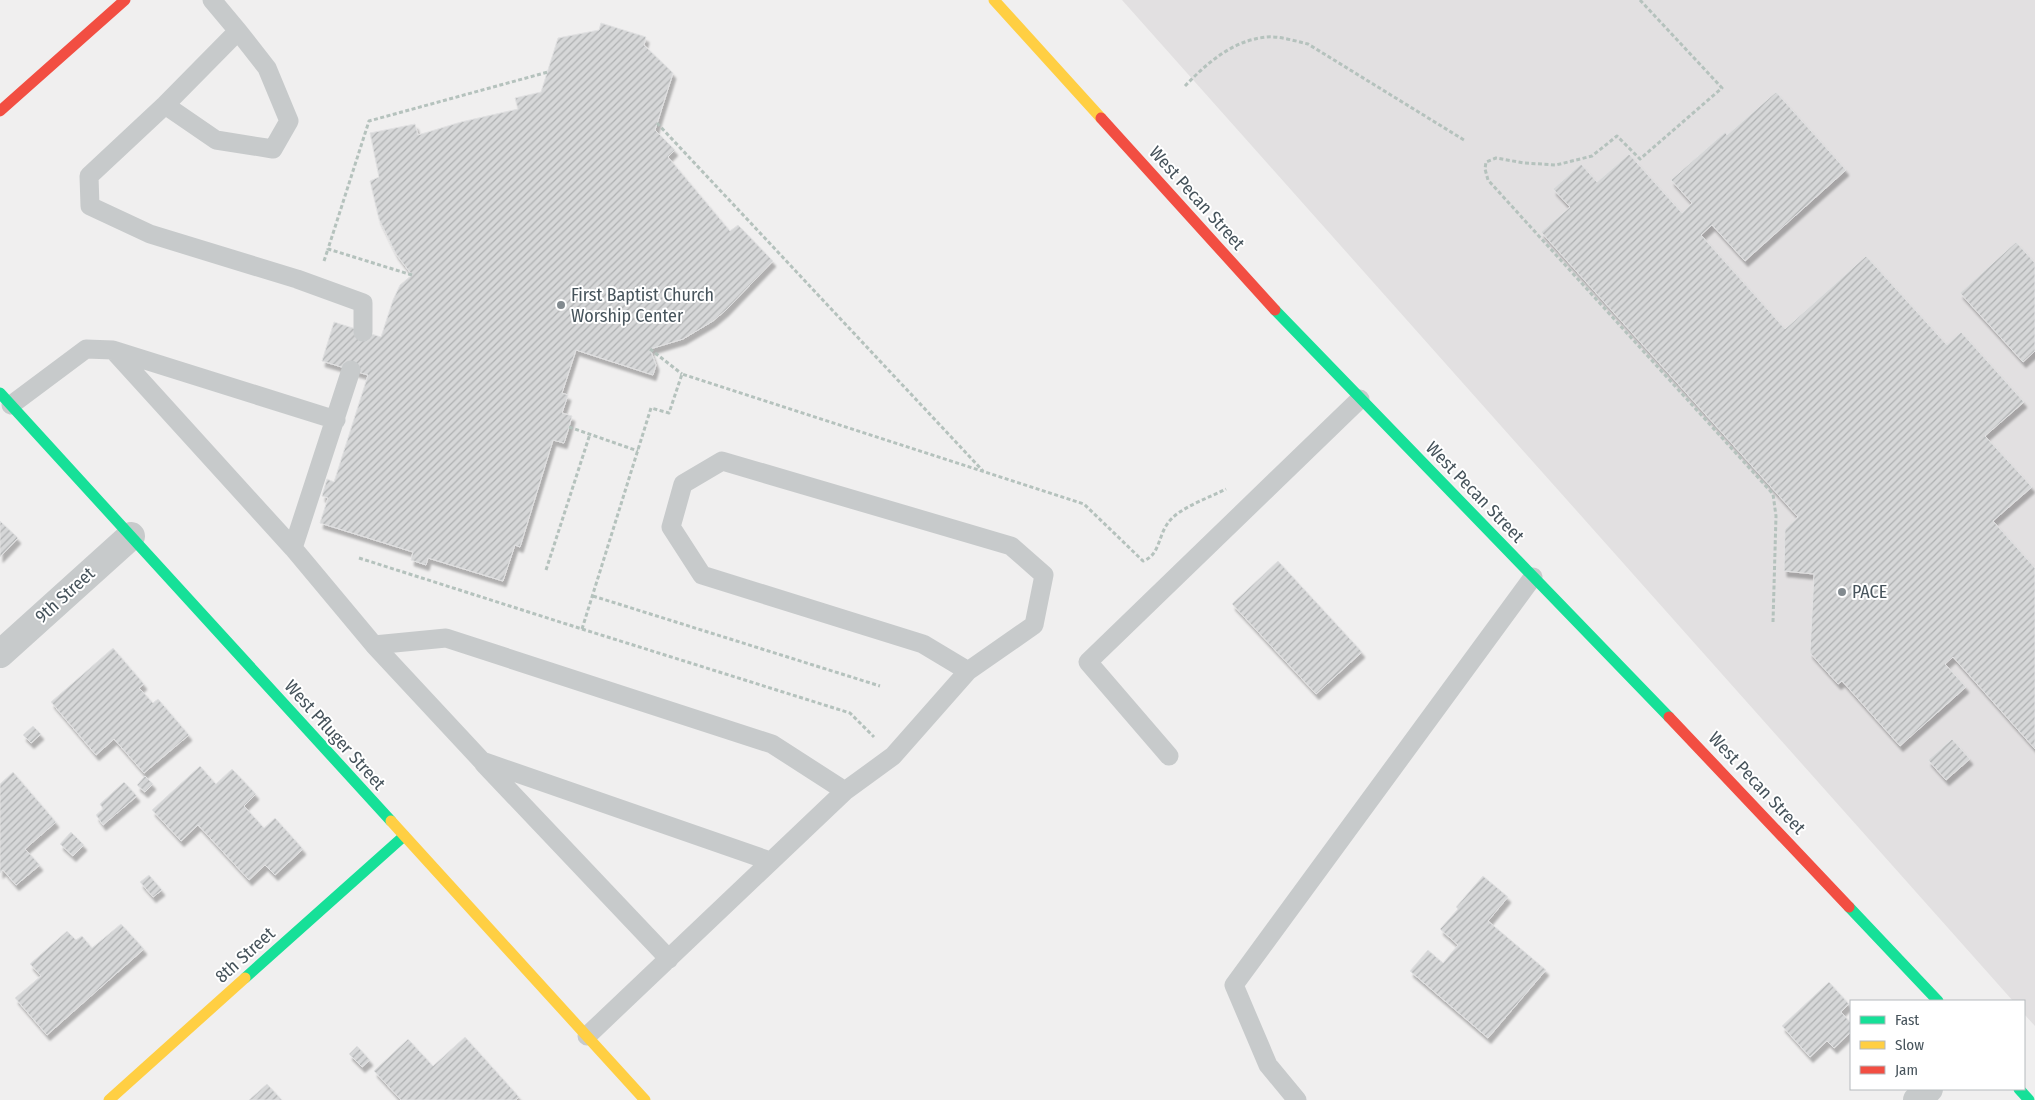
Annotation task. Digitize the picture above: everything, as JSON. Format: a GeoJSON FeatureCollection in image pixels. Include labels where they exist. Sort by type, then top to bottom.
{"type":"FeatureCollection","features":[{"type":"Feature","properties":{"kind":"street"},"geometry":{"type":"LineString","coordinates":[[0,111],[125,0]]}},
{"type":"Feature","properties":{"kind":"street","name":"West Pecan Street"},"geometry":{"type":"LineString","coordinates":[[994,0],[1301,338],[1664,711],[1937,1000]]}},
{"type":"Feature","properties":{"kind":"street","name":"West Pfluger Street"},"geometry":{"type":"LineString","coordinates":[[5,399],[645,1100]]}},
{"type":"Feature","properties":{"kind":"street","name":"9th Street"},"geometry":{"type":"LineString","coordinates":[[0,654],[131,536]]}},
{"type":"Feature","properties":{"kind":"street","name":"8th Street"},"geometry":{"type":"LineString","coordinates":[[109,1100],[404,836]]}},
{"type":"Feature","properties":{"kind":"street"},"geometry":{"type":"LineString","coordinates":[[1917,1100],[1929,1090]]}},
{"type":"Feature","properties":{"kind":"street"},"geometry":{"type":"LineString","coordinates":[[2020,1090],[2030,1100]]}},
{"type":"Feature","properties":{"kind":"lane"},"geometry":{"type":"LineString","coordinates":[[165,105],[216,140],[273,148],[289,121],[267,68],[212,0]]}},
{"type":"Feature","properties":{"kind":"lane"},"geometry":{"type":"LineString","coordinates":[[238,31],[165,105],[88,176],[90,206],[150,234],[297,279],[363,303],[363,332]]}},
{"type":"Feature","properties":{"kind":"lane"},"geometry":{"type":"LineString","coordinates":[[5,399],[86,349],[113,350],[336,420]]}},
{"type":"Feature","properties":{"kind":"lane"},"geometry":{"type":"LineString","coordinates":[[113,350],[293,548],[374,645],[669,959]]}},
{"type":"Feature","properties":{"kind":"lane"},"geometry":{"type":"LineString","coordinates":[[293,548],[351,370]]}},
{"type":"Feature","properties":{"kind":"lane"},"geometry":{"type":"LineString","coordinates":[[1169,756],[1088,662],[1360,399]]}},
{"type":"Feature","properties":{"kind":"lane"},"geometry":{"type":"LineString","coordinates":[[587,1036],[845,791],[893,756],[968,671],[1034,625],[1044,575],[1011,546],[722,461],[683,484],[671,527],[702,575],[923,644],[968,671]]}},
{"type":"Feature","properties":{"kind":"lane"},"geometry":{"type":"LineString","coordinates":[[1297,1100],[1268,1065],[1234,985],[1533,577]]}},
{"type":"Feature","properties":{"kind":"lane"},"geometry":{"type":"LineString","coordinates":[[374,645],[446,638],[772,744],[845,791]]}},
{"type":"Feature","properties":{"kind":"lane"},"geometry":{"type":"LineString","coordinates":[[482,761],[770,861]]}},
{"type":"Feature","properties":{"kind":"path"},"geometry":{"type":"LineString","coordinates":[[1640,0],[1722,88],[1640,159],[1617,136],[1592,156],[1556,165],[1524,163],[1496,158],[1486,162],[1485,168],[1488,180],[1772,494],[1776,516],[1772,622]]}},
{"type":"Feature","properties":{"kind":"path"},"geometry":{"type":"LineString","coordinates":[[1185,86],[1208,63],[1228,50],[1246,42],[1267,37],[1289,39],[1308,44],[1464,140]]}},
{"type":"Feature","properties":{"kind":"path"},"geometry":{"type":"LineString","coordinates":[[412,275],[328,249],[369,121],[548,72]]}},
{"type":"Feature","properties":{"kind":"path"},"geometry":{"type":"LineString","coordinates":[[657,123],[984,472]]}},
{"type":"Feature","properties":{"kind":"path"},"geometry":{"type":"LineString","coordinates":[[650,350],[682,374]]}},
{"type":"Feature","properties":{"kind":"path"},"geometry":{"type":"LineString","coordinates":[[569,427],[638,451]]}},
{"type":"Feature","properties":{"kind":"path"},"geometry":{"type":"LineString","coordinates":[[546,570],[590,434]]}},
{"type":"Feature","properties":{"kind":"path"},"geometry":{"type":"LineString","coordinates":[[593,596],[880,686]]}},
{"type":"Feature","properties":{"kind":"path"},"geometry":{"type":"LineString","coordinates":[[582,629],[850,713],[893,756]]}},
{"type":"Feature","properties":{"kind":"shaded area","name":"PACE"},"geometry":{"type":"Polygon","coordinates":[[[1122,0],[2035,0],[2035,1026],[2025,1015],[2025,1000],[2012,1000],[1122,0]]]}},
{"type":"Feature","properties":{"kind":"building","name":"First Baptist Church Worship Center"},"geometry":{"type":"Polygon","coordinates":[[[601,23],[646,37],[644,45],[673,73],[655,130],[675,150],[668,157],[730,231],[738,225],[773,261],[713,321],[683,339],[650,349],[656,365],[653,375],[576,350],[562,393],[568,395],[562,413],[572,416],[564,443],[553,440],[520,547],[515,545],[503,581],[428,558],[426,565],[411,560],[413,552],[320,523],[328,498],[322,496],[327,479],[334,482],[368,375],[322,361],[334,322],[381,337],[400,285],[412,275],[396,254],[379,219],[370,181],[379,177],[370,133],[415,124],[418,135],[461,122],[518,109],[515,98],[541,92],[558,38],[599,30],[601,23]]]}},
{"type":"Feature","properties":{"kind":"building"},"geometry":{"type":"Polygon","coordinates":[[[1776,92],[1846,170],[1745,261],[1712,225],[1701,235],[1785,329],[1866,256],[1947,345],[1961,332],[2024,402],[1985,436],[2032,487],[1993,521],[2035,568],[2035,749],[1953,657],[1945,664],[1966,687],[1900,746],[1842,681],[1838,684],[1810,653],[1814,574],[1784,571],[1785,529],[1798,517],[1541,232],[1570,207],[1553,189],[1581,164],[1597,182],[1629,154],[1682,213],[1692,203],[1671,180],[1725,132],[1727,135],[1776,92]]]}},
{"type":"Feature","properties":{"kind":"building"},"geometry":{"type":"Polygon","coordinates":[[[2016,242],[2035,263],[2035,351],[2023,362],[1960,293],[2016,242]]]}},
{"type":"Feature","properties":{"kind":"building"},"geometry":{"type":"Polygon","coordinates":[[[0,521],[18,538],[0,557],[0,521]]]}},
{"type":"Feature","properties":{"kind":"building"},"geometry":{"type":"Polygon","coordinates":[[[1278,561],[1362,652],[1316,694],[1232,604],[1278,561]]]}},
{"type":"Feature","properties":{"kind":"building"},"geometry":{"type":"Polygon","coordinates":[[[113,648],[144,684],[139,688],[153,703],[158,699],[189,735],[144,773],[114,739],[96,755],[51,702],[113,648]]]}},
{"type":"Feature","properties":{"kind":"building"},"geometry":{"type":"Polygon","coordinates":[[[33,726],[41,734],[31,743],[23,735],[33,726]]]}},
{"type":"Feature","properties":{"kind":"building"},"geometry":{"type":"Polygon","coordinates":[[[1952,739],[1970,759],[1946,780],[1928,760],[1952,739]]]}},
{"type":"Feature","properties":{"kind":"building"},"geometry":{"type":"Polygon","coordinates":[[[200,766],[216,784],[232,769],[256,794],[244,806],[264,828],[275,818],[303,849],[275,875],[265,865],[249,880],[198,825],[181,841],[152,810],[200,766]]]}},
{"type":"Feature","properties":{"kind":"building"},"geometry":{"type":"Polygon","coordinates":[[[13,772],[56,822],[25,849],[40,865],[16,885],[3,870],[0,873],[0,784],[13,772]]]}},
{"type":"Feature","properties":{"kind":"building"},"geometry":{"type":"Polygon","coordinates":[[[145,776],[153,784],[145,792],[137,785],[145,776]]]}},
{"type":"Feature","properties":{"kind":"building"},"geometry":{"type":"Polygon","coordinates":[[[124,782],[137,796],[103,825],[96,815],[103,809],[100,804],[124,782]]]}},
{"type":"Feature","properties":{"kind":"building"},"geometry":{"type":"Polygon","coordinates":[[[71,832],[84,845],[73,856],[60,844],[71,832]]]}},
{"type":"Feature","properties":{"kind":"building"},"geometry":{"type":"Polygon","coordinates":[[[149,875],[162,890],[153,897],[140,882],[149,875]]]}},
{"type":"Feature","properties":{"kind":"building"},"geometry":{"type":"Polygon","coordinates":[[[1483,876],[1508,897],[1488,921],[1546,970],[1488,1038],[1410,971],[1428,950],[1443,963],[1458,945],[1440,929],[1483,876]]]}},
{"type":"Feature","properties":{"kind":"building"},"geometry":{"type":"Polygon","coordinates":[[[121,924],[144,949],[47,1035],[15,998],[41,976],[30,964],[67,931],[76,940],[82,936],[92,948],[121,924]]]}},
{"type":"Feature","properties":{"kind":"building"},"geometry":{"type":"Polygon","coordinates":[[[1829,982],[1849,1004],[1841,1012],[1850,1022],[1850,1033],[1834,1048],[1827,1041],[1810,1057],[1782,1026],[1829,982]]]}},
{"type":"Feature","properties":{"kind":"building"},"geometry":{"type":"Polygon","coordinates":[[[465,1037],[519,1097],[516,1100],[401,1100],[374,1071],[408,1039],[433,1066],[465,1037]]]}},
{"type":"Feature","properties":{"kind":"building"},"geometry":{"type":"Polygon","coordinates":[[[357,1046],[370,1060],[362,1067],[349,1054],[357,1046]]]}},
{"type":"Feature","properties":{"kind":"building"},"geometry":{"type":"Polygon","coordinates":[[[267,1084],[282,1100],[249,1100],[267,1084]]]}},
{"type":"Feature","properties":{"kind":"traffic: fast"},"geometry":{"type":"LineString","coordinates":[[1275,310],[1669,717]]}},
{"type":"Feature","properties":{"kind":"traffic: fast"},"geometry":{"type":"LineString","coordinates":[[0,393],[391,821]]}},
{"type":"Feature","properties":{"kind":"traffic: fast"},"geometry":{"type":"LineString","coordinates":[[245,978],[404,836]]}},
{"type":"Feature","properties":{"kind":"traffic: fast"},"geometry":{"type":"LineString","coordinates":[[1849,907],[1937,1000]]}},
{"type":"Feature","properties":{"kind":"traffic: fast"},"geometry":{"type":"LineString","coordinates":[[2020,1090],[2029,1100]]}},
{"type":"Feature","properties":{"kind":"traffic: slow"},"geometry":{"type":"LineString","coordinates":[[994,0],[1101,118]]}},
{"type":"Feature","properties":{"kind":"traffic: slow"},"geometry":{"type":"LineString","coordinates":[[391,821],[645,1100]]}},
{"type":"Feature","properties":{"kind":"traffic: slow"},"geometry":{"type":"LineString","coordinates":[[109,1100],[245,978]]}},
{"type":"Feature","properties":{"kind":"traffic: jam"},"geometry":{"type":"LineString","coordinates":[[0,111],[125,0]]}},
{"type":"Feature","properties":{"kind":"traffic: jam"},"geometry":{"type":"LineString","coordinates":[[1101,118],[1275,310]]}},
{"type":"Feature","properties":{"kind":"traffic: jam"},"geometry":{"type":"LineString","coordinates":[[1669,717],[1849,907]]}},
{"type":"Feature","properties":{"kind":"place","name":"First Baptist Church Worship Center"},"geometry":{"type":"Point","coordinates":[561,305]}},
{"type":"Feature","properties":{"kind":"place","name":"PACE"},"geometry":{"type":"Point","coordinates":[1842,592]}}]}
